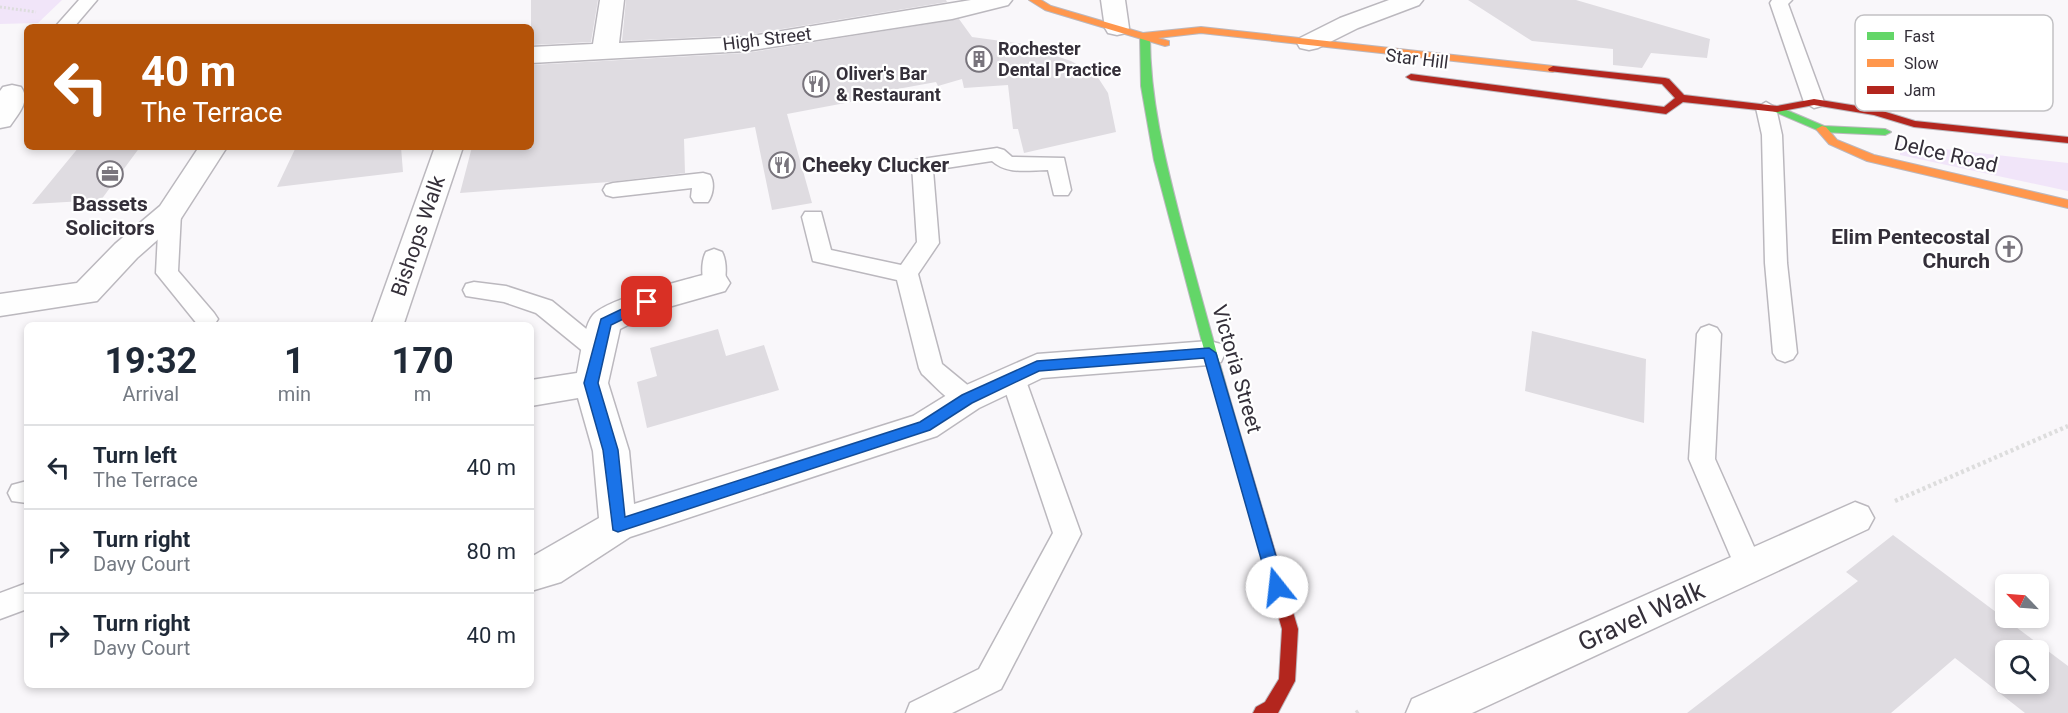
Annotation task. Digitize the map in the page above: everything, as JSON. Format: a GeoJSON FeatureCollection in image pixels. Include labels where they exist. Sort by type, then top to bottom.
{"type":"FeatureCollection","features":[{"type":"Feature","properties":{"kind":"main road","name":"Star Hill"},"geometry":{"type":"LineString","coordinates":[[1034,0],[1048,8],[1178,47]]}},
{"type":"Feature","properties":{"kind":"main road","name":"Star Hill"},"geometry":{"type":"LineString","coordinates":[[1145,36],[1201,30],[1665,81],[1682,98],[1666,111],[1392,74]]}},
{"type":"Feature","properties":{"kind":"main road","name":"Victoria Street"},"geometry":{"type":"LineString","coordinates":[[1145,36],[1144,60],[1151,128],[1209,353],[1290,630],[1287,681],[1270,711]]}},
{"type":"Feature","properties":{"kind":"main road"},"geometry":{"type":"LineString","coordinates":[[1682,98],[1771,109],[1822,129],[1886,133],[1914,124]]}},
{"type":"Feature","properties":{"kind":"main road"},"geometry":{"type":"LineString","coordinates":[[1771,109],[1814,102],[1855,109]]}},
{"type":"Feature","properties":{"kind":"main road"},"geometry":{"type":"LineString","coordinates":[[1870,111],[1914,124],[2068,140]]}},
{"type":"Feature","properties":{"kind":"main road","name":"Delce Road"},"geometry":{"type":"LineString","coordinates":[[1822,129],[1833,142],[1871,158],[2068,204]]}},
{"type":"Feature","properties":{"kind":"street"},"geometry":{"type":"LineString","coordinates":[[605,51],[612,0]]}},
{"type":"Feature","properties":{"kind":"street","name":"High Street"},"geometry":{"type":"LineString","coordinates":[[534,55],[746,44],[952,12],[1000,0]]}},
{"type":"Feature","properties":{"kind":"street"},"geometry":{"type":"LineString","coordinates":[[1113,0],[1117,28]]}},
{"type":"Feature","properties":{"kind":"street"},"geometry":{"type":"LineString","coordinates":[[1309,43],[1349,23],[1411,0]]}},
{"type":"Feature","properties":{"kind":"street"},"geometry":{"type":"LineString","coordinates":[[0,120],[12,102],[13,93]]}},
{"type":"Feature","properties":{"kind":"street"},"geometry":{"type":"LineString","coordinates":[[0,305],[86,293],[126,251],[171,213],[211,150]]}},
{"type":"Feature","properties":{"kind":"street","name":"Bishops Walk"},"geometry":{"type":"LineString","coordinates":[[388,322],[448,150]]}},
{"type":"Feature","properties":{"kind":"street"},"geometry":{"type":"LineString","coordinates":[[618,525],[611,450],[595,367],[605,322],[714,270]]}},
{"type":"Feature","properties":{"kind":"street"},"geometry":{"type":"LineString","coordinates":[[534,573],[547,570],[618,525],[925,426],[967,399],[1037,366],[1209,353]]}},
{"type":"Feature","properties":{"kind":"street"},"geometry":{"type":"LineString","coordinates":[[534,392],[595,367]]}},
{"type":"Feature","properties":{"kind":"street","name":"Gravel Walk"},"geometry":{"type":"LineString","coordinates":[[1427,713],[1856,518]]}},
{"type":"Feature","properties":{"kind":"lane"},"geometry":{"type":"LineString","coordinates":[[67,24],[88,0]]}},
{"type":"Feature","properties":{"kind":"lane"},"geometry":{"type":"LineString","coordinates":[[1783,0],[1779,3],[1814,102]]}},
{"type":"Feature","properties":{"kind":"lane"},"geometry":{"type":"LineString","coordinates":[[1771,109],[1776,263],[1785,352]]}},
{"type":"Feature","properties":{"kind":"lane"},"geometry":{"type":"LineString","coordinates":[[967,399],[931,368],[907,274],[928,243],[922,165],[997,154],[1007,164],[1057,163],[1061,190]]}},
{"type":"Feature","properties":{"kind":"lane"},"geometry":{"type":"LineString","coordinates":[[613,190],[703,180],[701,197]]}},
{"type":"Feature","properties":{"kind":"lane"},"geometry":{"type":"LineString","coordinates":[[171,213],[166,273],[206,319]]}},
{"type":"Feature","properties":{"kind":"lane"},"geometry":{"type":"LineString","coordinates":[[813,218],[821,256],[907,274]]}},
{"type":"Feature","properties":{"kind":"lane"},"geometry":{"type":"LineString","coordinates":[[474,290],[506,294],[544,307],[595,367]]}},
{"type":"Feature","properties":{"kind":"lane"},"geometry":{"type":"LineString","coordinates":[[1709,334],[1702,459],[1749,567]]}},
{"type":"Feature","properties":{"kind":"lane"},"geometry":{"type":"LineString","coordinates":[[921,713],[990,679],[1067,534],[1013,378]]}},
{"type":"Feature","properties":{"kind":"lane"},"geometry":{"type":"LineString","coordinates":[[0,606],[24,597]]}},
{"type":"Feature","properties":{"kind":"path"},"geometry":{"type":"LineString","coordinates":[[1856,518],[2068,426]]}},
{"type":"Feature","properties":{"kind":"shaded area"},"geometry":{"type":"Polygon","coordinates":[[[0,0],[62,0],[38,23],[0,24],[0,0]]]}},
{"type":"Feature","properties":{"kind":"shaded area"},"geometry":{"type":"Polygon","coordinates":[[[1900,144],[2068,163],[2068,191],[1900,155],[1900,144]]]}},
{"type":"Feature","properties":{"kind":"building"},"geometry":{"type":"Polygon","coordinates":[[[531,0],[598,0],[591,42],[534,45],[534,24],[531,24],[531,0]]]}},
{"type":"Feature","properties":{"kind":"building"},"geometry":{"type":"Polygon","coordinates":[[[626,0],[946,0],[947,2],[746,35],[622,41],[626,0]]]}},
{"type":"Feature","properties":{"kind":"building"},"geometry":{"type":"Polygon","coordinates":[[[1468,0],[1576,0],[1710,39],[1707,58],[1651,53],[1642,68],[1613,65],[1613,49],[1532,41],[1468,0]]]}},
{"type":"Feature","properties":{"kind":"building"},"geometry":{"type":"Polygon","coordinates":[[[959,19],[972,37],[1046,47],[1047,53],[1071,61],[1097,76],[1108,93],[1116,132],[1024,153],[1018,129],[1013,129],[1008,85],[964,88],[962,79],[938,86],[936,82],[859,96],[861,100],[787,114],[812,203],[772,210],[755,127],[684,139],[685,173],[609,182],[460,193],[471,150],[534,150],[534,65],[746,53],[959,19]]]}},
{"type":"Feature","properties":{"kind":"building"},"geometry":{"type":"Polygon","coordinates":[[[77,150],[138,150],[101,200],[32,204],[77,150]]]}},
{"type":"Feature","properties":{"kind":"building"},"geometry":{"type":"Polygon","coordinates":[[[295,150],[401,150],[403,172],[277,187],[295,150]]]}},
{"type":"Feature","properties":{"kind":"building"},"geometry":{"type":"Polygon","coordinates":[[[718,329],[726,356],[764,345],[779,390],[647,428],[637,382],[657,376],[650,348],[718,329]]]}},
{"type":"Feature","properties":{"kind":"building"},"geometry":{"type":"Polygon","coordinates":[[[1532,331],[1646,359],[1644,423],[1525,391],[1532,331]]]}},
{"type":"Feature","properties":{"kind":"building"},"geometry":{"type":"Polygon","coordinates":[[[1893,535],[1995,611],[1995,628],[2017,628],[2033,640],[1995,640],[1995,689],[1955,658],[1891,713],[1687,713],[1858,581],[1846,572],[1893,535]]]}},
{"type":"Feature","properties":{"kind":"building"},"geometry":{"type":"Polygon","coordinates":[[[2049,652],[2068,666],[2068,713],[2025,713],[2001,694],[2049,694],[2049,652]]]}},
{"type":"Feature","properties":{"kind":"traffic: fast"},"geometry":{"type":"LineString","coordinates":[[1145,36],[1146,86],[1159,160],[1240,457]]}},
{"type":"Feature","properties":{"kind":"traffic: fast"},"geometry":{"type":"LineString","coordinates":[[1777,109],[1822,129],[1885,132]]}},
{"type":"Feature","properties":{"kind":"traffic: slow"},"geometry":{"type":"LineString","coordinates":[[1034,0],[1048,8],[1165,43]]}},
{"type":"Feature","properties":{"kind":"traffic: slow"},"geometry":{"type":"LineString","coordinates":[[1145,36],[1201,30],[1553,69]]}},
{"type":"Feature","properties":{"kind":"traffic: slow"},"geometry":{"type":"LineString","coordinates":[[1822,129],[1833,142],[1871,158],[2068,204]]}},
{"type":"Feature","properties":{"kind":"traffic: jam"},"geometry":{"type":"LineString","coordinates":[[1553,69],[1665,81],[1681,98],[1777,109],[1814,102],[1855,109]]}},
{"type":"Feature","properties":{"kind":"traffic: jam"},"geometry":{"type":"LineString","coordinates":[[1411,77],[1666,111],[1681,98]]}},
{"type":"Feature","properties":{"kind":"traffic: jam"},"geometry":{"type":"LineString","coordinates":[[1870,111],[1914,124],[2068,140]]}},
{"type":"Feature","properties":{"kind":"traffic: jam"},"geometry":{"type":"LineString","coordinates":[[1240,457],[1290,629],[1287,681],[1271,708],[1262,713]]}},
{"type":"Feature","properties":{"kind":"place","name":"Rochester Dental Practice"},"geometry":{"type":"Point","coordinates":[979,59]}},
{"type":"Feature","properties":{"kind":"place","name":"Oliver's Bar & Restaurant"},"geometry":{"type":"Point","coordinates":[816,84]}},
{"type":"Feature","properties":{"kind":"place","name":"Cheeky Clucker"},"geometry":{"type":"Point","coordinates":[782,165]}},
{"type":"Feature","properties":{"kind":"place","name":"Bassets Solicitors"},"geometry":{"type":"Point","coordinates":[110,174]}},
{"type":"Feature","properties":{"kind":"place","name":"Elim Pentecostal Church"},"geometry":{"type":"Point","coordinates":[2009,249]}},
{"type":"Feature","properties":{"kind":"route"},"geometry":{"type":"LineString","coordinates":[[647,302],[605,322],[591,383],[611,450],[618,525],[925,426],[967,399],[1037,366],[1209,353],[1277,587]]}}]}
